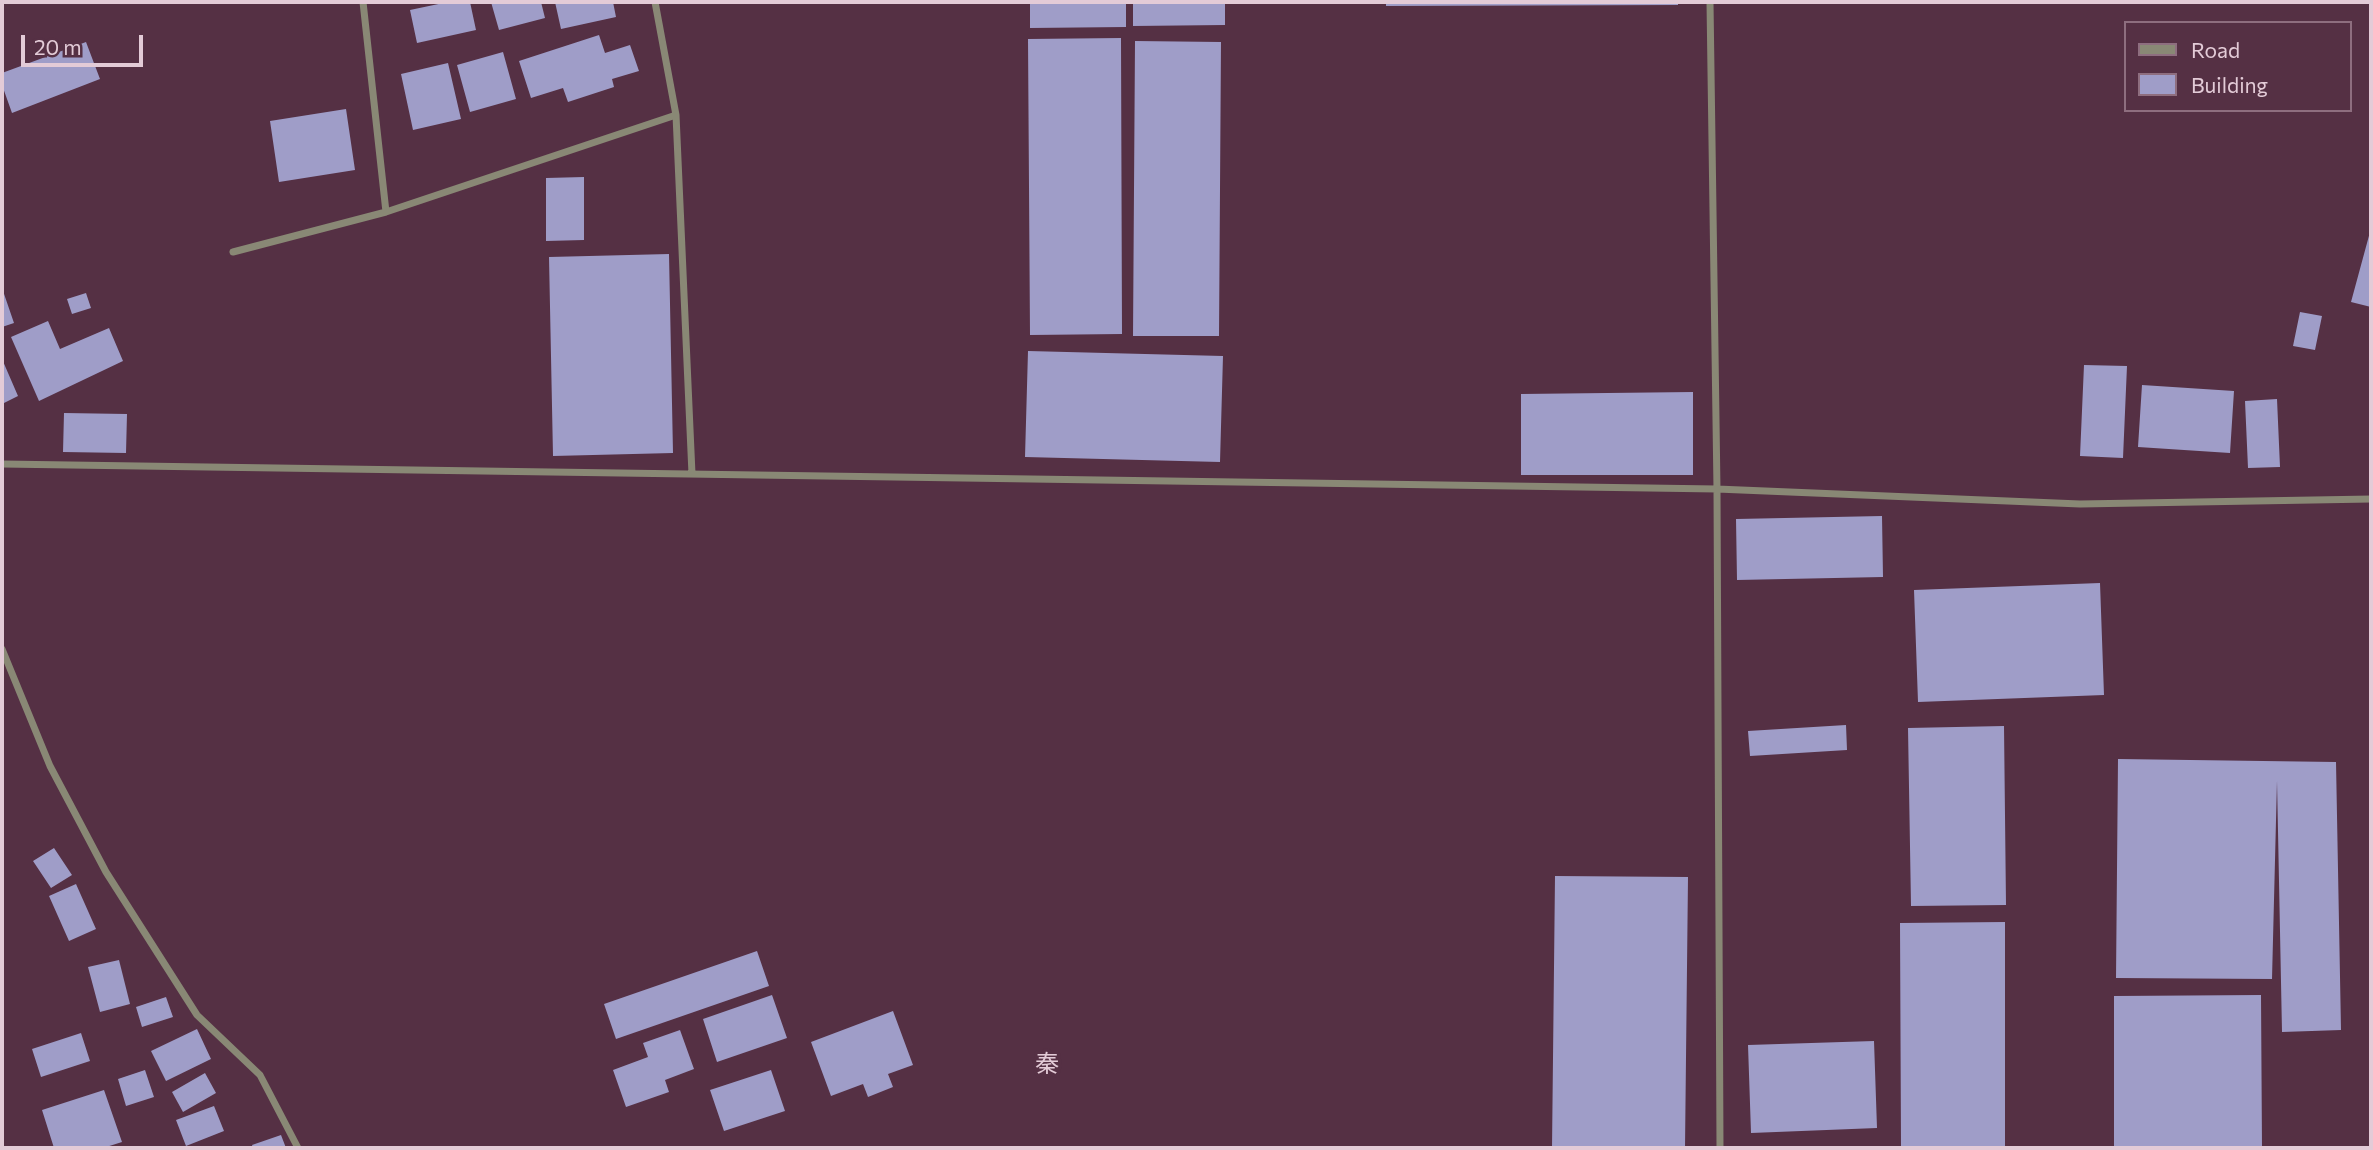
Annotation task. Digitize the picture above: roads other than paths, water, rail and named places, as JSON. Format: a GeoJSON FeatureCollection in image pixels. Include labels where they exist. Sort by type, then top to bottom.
{"type":"FeatureCollection","features":[{"type":"Feature","properties":{"kind":"street"},"geometry":{"type":"LineString","coordinates":[[363,2],[386,212]]}},
{"type":"Feature","properties":{"kind":"street"},"geometry":{"type":"LineString","coordinates":[[654,2],[676,115],[692,474]]}},
{"type":"Feature","properties":{"kind":"street"},"geometry":{"type":"LineString","coordinates":[[1710,2],[1717,489],[1720,1148]]}},
{"type":"Feature","properties":{"kind":"street"},"geometry":{"type":"LineString","coordinates":[[233,252],[386,212],[676,115]]}},
{"type":"Feature","properties":{"kind":"street"},"geometry":{"type":"LineString","coordinates":[[2,464],[1717,489],[2080,504],[2371,499]]}},
{"type":"Feature","properties":{"kind":"street"},"geometry":{"type":"LineString","coordinates":[[2,649],[50,765],[106,872],[197,1015],[260,1075],[298,1148]]}},
{"type":"Feature","properties":{"kind":"district","name":"秦"},"geometry":{"type":"Point","coordinates":[1047,1064]}}]}
